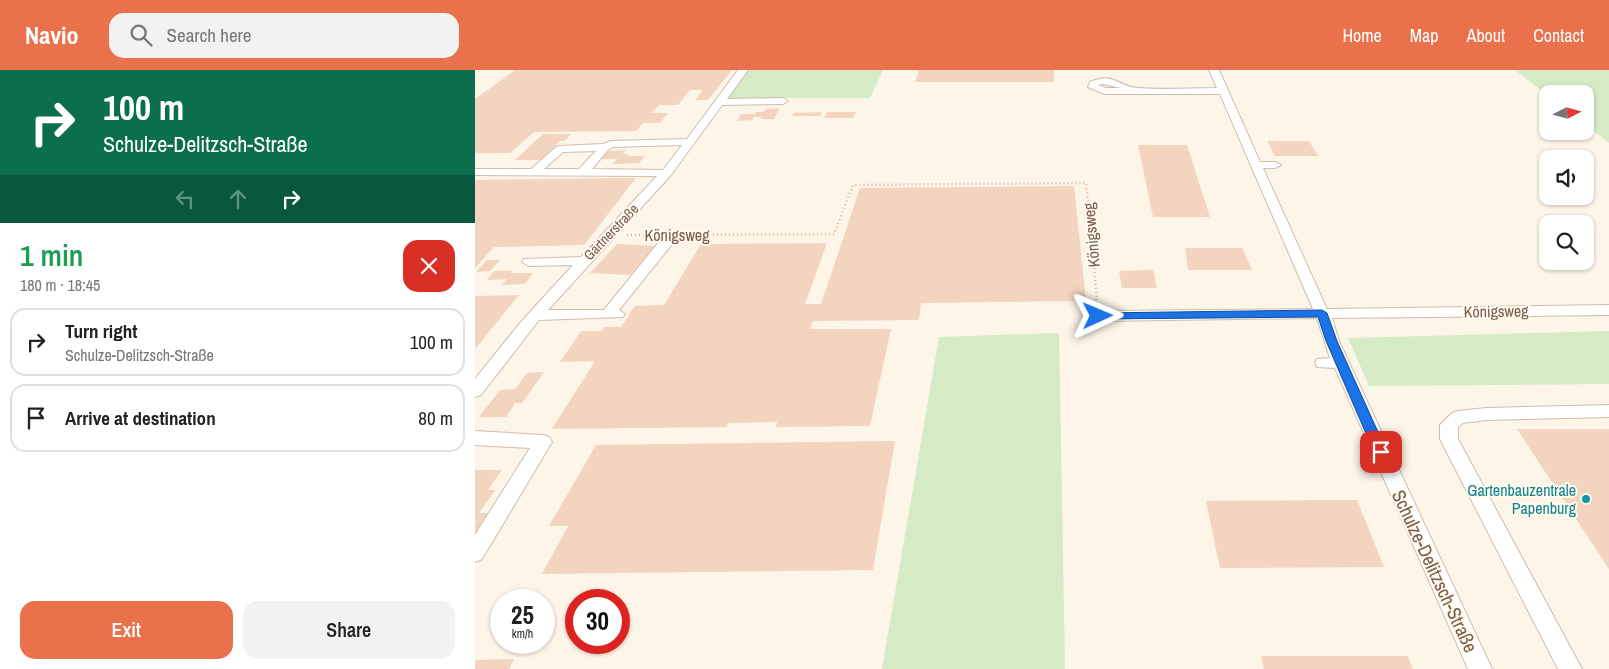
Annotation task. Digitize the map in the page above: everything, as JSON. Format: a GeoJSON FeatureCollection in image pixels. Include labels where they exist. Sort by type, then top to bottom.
{"type":"FeatureCollection","features":[{"type":"Feature","properties":{"kind":"street","name":"Gärtnerstraße"},"geometry":{"type":"LineString","coordinates":[[475,391],[525,326],[667,173],[743,70]]}},
{"type":"Feature","properties":{"kind":"street","name":"Schulze-Delitzsch-Straße"},"geometry":{"type":"LineString","coordinates":[[1213,70],[1322,313],[1332,363],[1480,669]]}},
{"type":"Feature","properties":{"kind":"street"},"geometry":{"type":"LineString","coordinates":[[1134,91],[1223,91]]}},
{"type":"Feature","properties":{"kind":"street"},"geometry":{"type":"LineString","coordinates":[[721,102],[783,101]]}},
{"type":"Feature","properties":{"kind":"street"},"geometry":{"type":"LineString","coordinates":[[583,172],[605,147],[611,144],[690,142]]}},
{"type":"Feature","properties":{"kind":"street"},"geometry":{"type":"LineString","coordinates":[[534,172],[560,149],[605,147]]}},
{"type":"Feature","properties":{"kind":"street"},"geometry":{"type":"LineString","coordinates":[[1255,164],[1275,165]]}},
{"type":"Feature","properties":{"kind":"street"},"geometry":{"type":"LineString","coordinates":[[475,172],[667,173]]}},
{"type":"Feature","properties":{"kind":"street"},"geometry":{"type":"LineString","coordinates":[[536,315],[613,314],[672,235]]}},
{"type":"Feature","properties":{"kind":"street"},"geometry":{"type":"LineString","coordinates":[[529,262],[584,261]]}},
{"type":"Feature","properties":{"kind":"street","name":"Königsweg"},"geometry":{"type":"LineString","coordinates":[[1098,316],[1609,310]]}},
{"type":"Feature","properties":{"kind":"street"},"geometry":{"type":"LineString","coordinates":[[1571,669],[1449,439],[1449,425],[1458,417],[1487,414],[1609,411]]}},
{"type":"Feature","properties":{"kind":"street"},"geometry":{"type":"LineString","coordinates":[[475,438],[543,442],[475,553]]}},
{"type":"Feature","properties":{"kind":"path","name":"Königsweg"},"geometry":{"type":"LineString","coordinates":[[610,236],[834,234],[853,185],[1086,182],[1098,316]]}},
{"type":"Feature","properties":{"kind":"green space"},"geometry":{"type":"Polygon","coordinates":[[[747,70],[883,70],[870,98],[727,98],[747,70]]]}},
{"type":"Feature","properties":{"kind":"green space"},"geometry":{"type":"Polygon","coordinates":[[[1515,70],[1609,70],[1609,143],[1594,131],[1594,85],[1539,85],[1539,89],[1515,70]]]}},
{"type":"Feature","properties":{"kind":"green space"},"geometry":{"type":"Polygon","coordinates":[[[1609,331],[1609,384],[1369,386],[1348,338],[1609,331]]]}},
{"type":"Feature","properties":{"kind":"green space"},"geometry":{"type":"Polygon","coordinates":[[[1059,333],[1065,669],[882,669],[939,337],[1059,333]]]}},
{"type":"Feature","properties":{"kind":"building"},"geometry":{"type":"Polygon","coordinates":[[[515,70],[732,70],[708,100],[695,100],[703,90],[690,90],[678,105],[659,105],[652,113],[668,113],[660,123],[643,123],[636,131],[534,132],[510,153],[475,153],[475,99],[515,70]]]}},
{"type":"Feature","properties":{"kind":"building"},"geometry":{"type":"Polygon","coordinates":[[[919,70],[1054,70],[1054,82],[915,82],[919,70]]]}},
{"type":"Feature","properties":{"kind":"building"},"geometry":{"type":"Polygon","coordinates":[[[780,108],[774,119],[754,117],[752,120],[737,121],[741,114],[755,114],[766,109],[780,108]]]}},
{"type":"Feature","properties":{"kind":"building"},"geometry":{"type":"Polygon","coordinates":[[[822,112],[820,116],[792,116],[794,113],[822,112]]]}},
{"type":"Feature","properties":{"kind":"building"},"geometry":{"type":"Polygon","coordinates":[[[827,112],[856,112],[853,118],[824,118],[827,112]]]}},
{"type":"Feature","properties":{"kind":"building"},"geometry":{"type":"Polygon","coordinates":[[[543,134],[571,134],[564,141],[560,141],[541,160],[515,160],[543,134]]]}},
{"type":"Feature","properties":{"kind":"building"},"geometry":{"type":"Polygon","coordinates":[[[1267,141],[1309,141],[1318,156],[1275,156],[1267,141]]]}},
{"type":"Feature","properties":{"kind":"building"},"geometry":{"type":"Polygon","coordinates":[[[1138,145],[1187,145],[1210,217],[1153,217],[1138,145]]]}},
{"type":"Feature","properties":{"kind":"building"},"geometry":{"type":"Polygon","coordinates":[[[626,150],[623,154],[629,154],[627,156],[645,156],[639,163],[613,164],[617,159],[599,159],[607,151],[626,150]]]}},
{"type":"Feature","properties":{"kind":"building"},"geometry":{"type":"Polygon","coordinates":[[[636,178],[584,245],[494,247],[475,268],[475,180],[636,178]]]}},
{"type":"Feature","properties":{"kind":"building"},"geometry":{"type":"Polygon","coordinates":[[[1074,186],[1086,301],[921,303],[919,320],[813,321],[810,329],[891,329],[870,426],[776,427],[777,422],[728,423],[727,427],[552,429],[595,361],[560,362],[581,331],[602,331],[604,327],[621,327],[635,306],[664,305],[701,244],[827,243],[805,304],[821,304],[860,188],[1074,186]]]}},
{"type":"Feature","properties":{"kind":"building"},"geometry":{"type":"Polygon","coordinates":[[[617,244],[656,246],[630,275],[590,273],[617,244]]]}},
{"type":"Feature","properties":{"kind":"building"},"geometry":{"type":"Polygon","coordinates":[[[1185,248],[1242,248],[1252,270],[1188,270],[1185,248]]]}},
{"type":"Feature","properties":{"kind":"building"},"geometry":{"type":"Polygon","coordinates":[[[487,260],[500,260],[490,271],[476,272],[487,260]]]}},
{"type":"Feature","properties":{"kind":"building"},"geometry":{"type":"Polygon","coordinates":[[[1153,270],[1157,288],[1122,288],[1119,271],[1153,270]]]}},
{"type":"Feature","properties":{"kind":"building"},"geometry":{"type":"Polygon","coordinates":[[[494,271],[533,273],[525,284],[502,285],[507,279],[487,280],[494,271]]]}},
{"type":"Feature","properties":{"kind":"building"},"geometry":{"type":"Polygon","coordinates":[[[519,295],[475,349],[475,296],[519,295]]]}},
{"type":"Feature","properties":{"kind":"building"},"geometry":{"type":"Polygon","coordinates":[[[544,372],[522,403],[515,403],[506,417],[479,417],[500,390],[515,389],[527,373],[544,372]]]}},
{"type":"Feature","properties":{"kind":"building","name":"Gartenbauzentrale Papenburg"},"geometry":{"type":"Polygon","coordinates":[[[1517,429],[1609,429],[1609,569],[1517,429]]]}},
{"type":"Feature","properties":{"kind":"building"},"geometry":{"type":"Polygon","coordinates":[[[895,441],[873,570],[542,574],[568,526],[549,526],[596,445],[895,441]]]}},
{"type":"Feature","properties":{"kind":"building"},"geometry":{"type":"Polygon","coordinates":[[[475,470],[502,470],[488,490],[495,490],[479,513],[491,513],[475,538],[475,470]]]}},
{"type":"Feature","properties":{"kind":"building"},"geometry":{"type":"Polygon","coordinates":[[[1357,500],[1384,567],[1220,568],[1206,501],[1357,500]]]}},
{"type":"Feature","properties":{"kind":"building"},"geometry":{"type":"Polygon","coordinates":[[[1261,656],[1408,656],[1413,669],[1264,669],[1261,656]]]}},
{"type":"Feature","properties":{"kind":"building"},"geometry":{"type":"Polygon","coordinates":[[[514,659],[509,669],[475,669],[475,660],[514,659]]]}},
{"type":"Feature","properties":{"kind":"place","name":"Gartenbauzentrale Papenburg"},"geometry":{"type":"Point","coordinates":[1586,499]}},
{"type":"Feature","properties":{"kind":"route"},"geometry":{"type":"LineString","coordinates":[[1098,316],[1322,313],[1331,341],[1381,452]]}}]}
